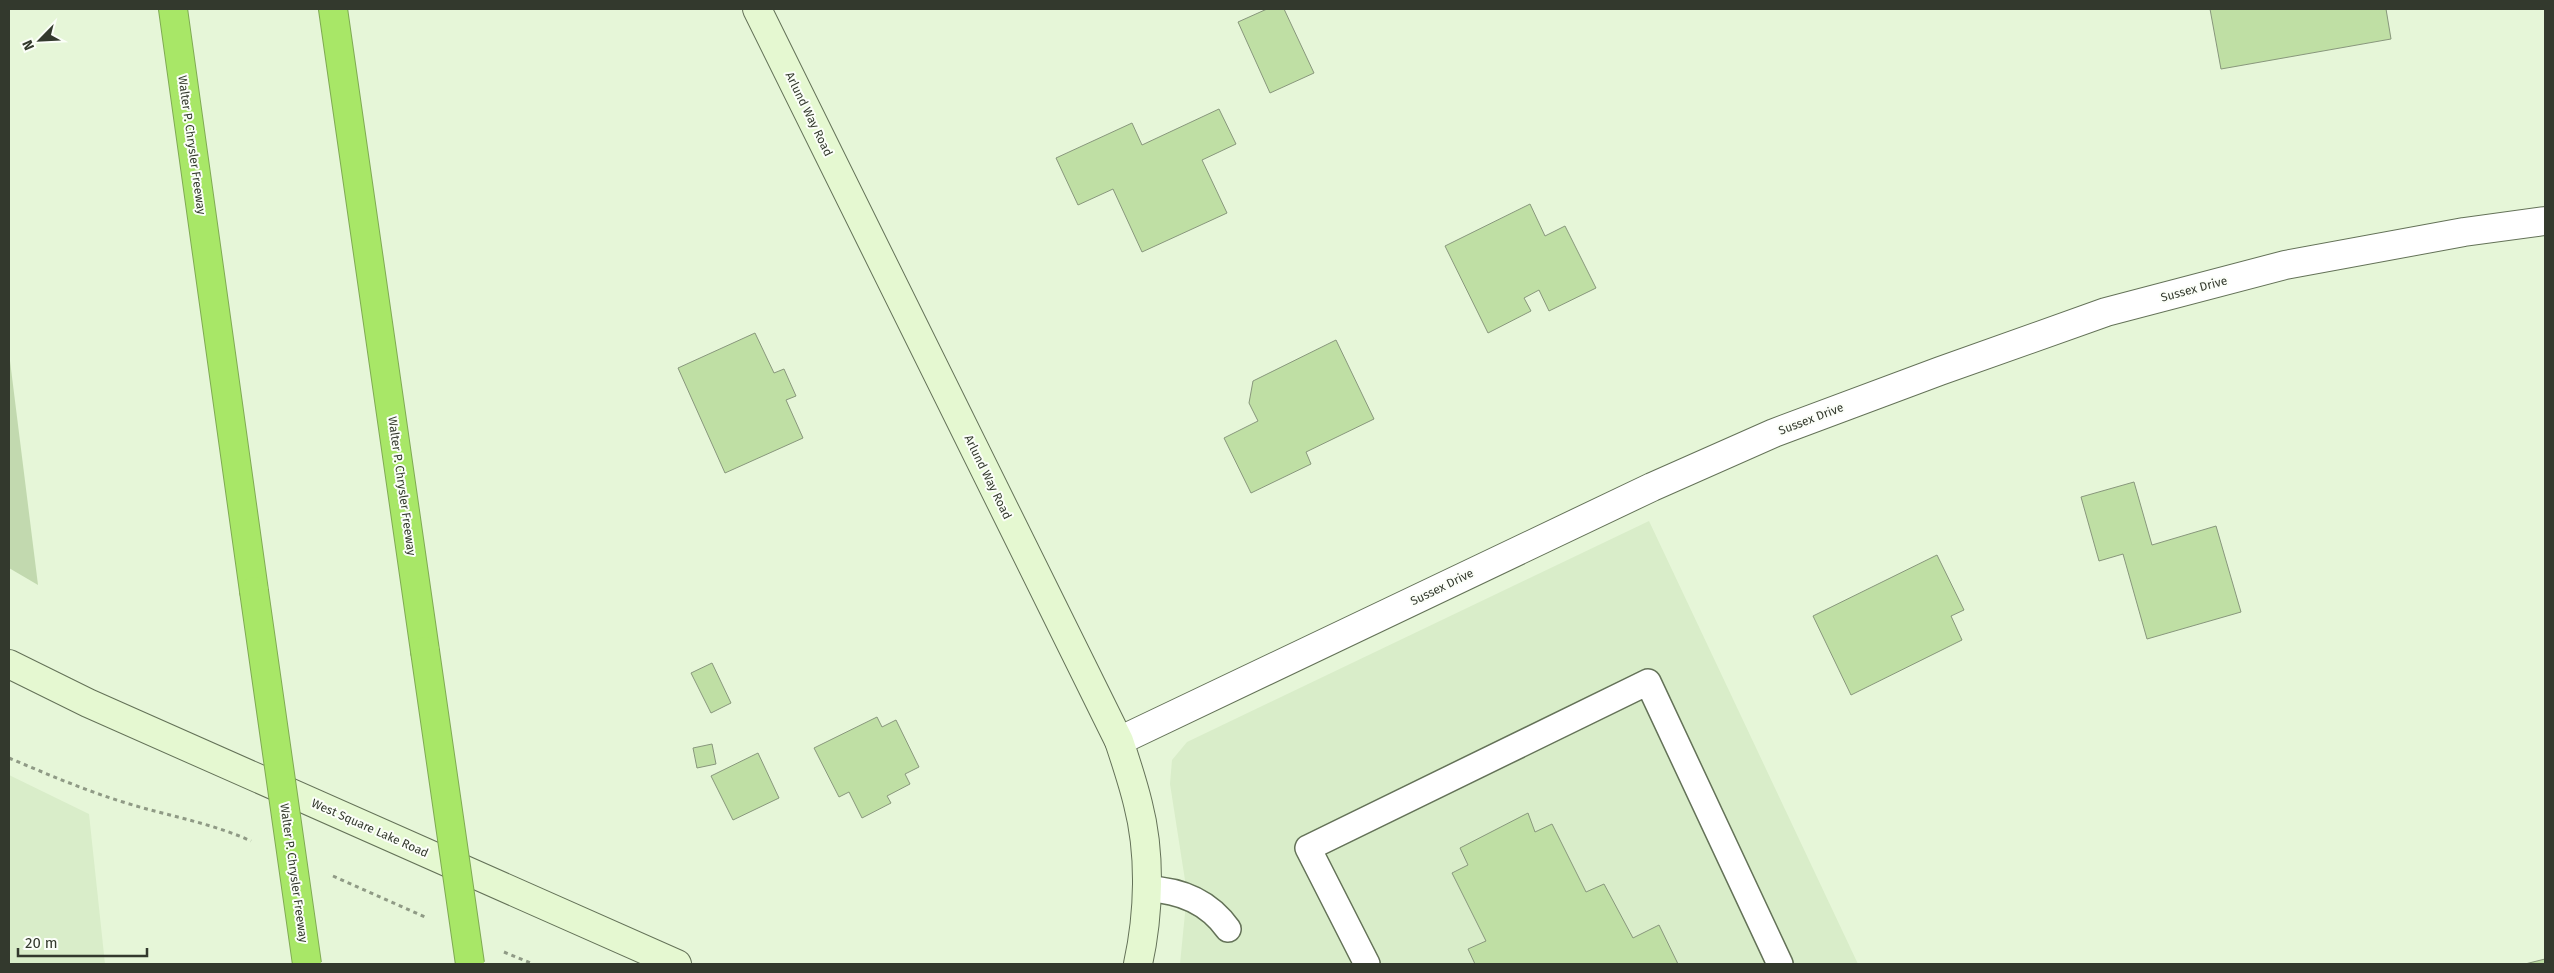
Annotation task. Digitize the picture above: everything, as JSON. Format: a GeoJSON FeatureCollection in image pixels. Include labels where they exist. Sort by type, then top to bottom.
{"type":"FeatureCollection","features":[{"type":"Feature","properties":{"kind":"highway","name":"Walter P. Chrysler Freeway"},"geometry":{"type":"LineString","coordinates":[[173,9],[307,964]]}},
{"type":"Feature","properties":{"kind":"highway","name":"Walter P. Chrysler Freeway"},"geometry":{"type":"LineString","coordinates":[[333,9],[470,964]]}},
{"type":"Feature","properties":{"kind":"street","name":"Arlund Way Road"},"geometry":{"type":"LineString","coordinates":[[757,9],[1119,741],[1139,805],[1145,849],[1147,889],[1138,964]]}},
{"type":"Feature","properties":{"kind":"street","name":"Sussex Drive"},"geometry":{"type":"LineString","coordinates":[[1119,741],[1652,487],[1774,433],[1940,371],[2106,312],[2285,265],[2464,232],[2545,221]]}},
{"type":"Feature","properties":{"kind":"street","name":"West Square Lake Road"},"geometry":{"type":"LineString","coordinates":[[9,664],[88,703],[678,964]]}},
{"type":"Feature","properties":{"kind":"lane"},"geometry":{"type":"LineString","coordinates":[[1367,964],[1308,848],[1648,682],[1780,964]]}},
{"type":"Feature","properties":{"kind":"lane"},"geometry":{"type":"LineString","coordinates":[[1147,889],[1169,890],[1192,898],[1220,918],[1228,929]]}},
{"type":"Feature","properties":{"kind":"shaded area"},"geometry":{"type":"Polygon","coordinates":[[[9,353],[38,585],[9,568],[9,353]]]}},
{"type":"Feature","properties":{"kind":"shaded area"},"geometry":{"type":"Polygon","coordinates":[[[1649,521],[1858,964],[1180,964],[1187,893],[1170,784],[1172,760],[1187,742],[1649,521]]]}},
{"type":"Feature","properties":{"kind":"shaded area"},"geometry":{"type":"Polygon","coordinates":[[[9,775],[89,814],[105,964],[9,964],[9,775]]]}},
{"type":"Feature","properties":{"kind":"building"},"geometry":{"type":"Polygon","coordinates":[[[1267,9],[1284,9],[1314,73],[1270,93],[1238,22],[1267,9]]]}},
{"type":"Feature","properties":{"kind":"building"},"geometry":{"type":"Polygon","coordinates":[[[2210,9],[2386,9],[2391,39],[2221,69],[2210,9]]]}},
{"type":"Feature","properties":{"kind":"building"},"geometry":{"type":"Polygon","coordinates":[[[1219,109],[1236,144],[1202,160],[1227,213],[1142,252],[1113,189],[1078,205],[1056,158],[1132,123],[1142,145],[1219,109]]]}},
{"type":"Feature","properties":{"kind":"building"},"geometry":{"type":"Polygon","coordinates":[[[1530,204],[1545,236],[1565,226],[1596,288],[1549,311],[1539,290],[1524,298],[1531,311],[1488,333],[1445,246],[1530,204]]]}},
{"type":"Feature","properties":{"kind":"building"},"geometry":{"type":"Polygon","coordinates":[[[755,333],[774,373],[784,369],[796,396],[786,400],[803,438],[725,473],[678,368],[755,333]]]}},
{"type":"Feature","properties":{"kind":"building"},"geometry":{"type":"Polygon","coordinates":[[[1336,340],[1374,419],[1306,452],[1311,464],[1251,493],[1224,438],[1258,421],[1249,403],[1253,381],[1336,340]]]}},
{"type":"Feature","properties":{"kind":"building"},"geometry":{"type":"Polygon","coordinates":[[[2134,482],[2152,545],[2216,526],[2241,612],[2147,639],[2123,554],[2099,561],[2081,497],[2134,482]]]}},
{"type":"Feature","properties":{"kind":"building"},"geometry":{"type":"Polygon","coordinates":[[[1937,555],[1964,610],[1951,616],[1962,640],[1851,695],[1813,616],[1937,555]]]}},
{"type":"Feature","properties":{"kind":"building"},"geometry":{"type":"Polygon","coordinates":[[[712,663],[731,703],[711,713],[691,673],[712,663]]]}},
{"type":"Feature","properties":{"kind":"building"},"geometry":{"type":"Polygon","coordinates":[[[877,717],[882,727],[896,720],[919,767],[905,774],[910,784],[887,796],[891,803],[862,818],[849,792],[839,797],[814,748],[877,717]]]}},
{"type":"Feature","properties":{"kind":"building"},"geometry":{"type":"Polygon","coordinates":[[[712,744],[716,764],[697,768],[693,748],[712,744]]]}},
{"type":"Feature","properties":{"kind":"building"},"geometry":{"type":"Polygon","coordinates":[[[758,753],[779,798],[733,820],[711,776],[758,753]]]}},
{"type":"Feature","properties":{"kind":"building"},"geometry":{"type":"Polygon","coordinates":[[[1528,813],[1535,832],[1552,824],[1586,892],[1604,884],[1633,938],[1659,925],[1678,964],[1475,964],[1468,949],[1486,941],[1452,873],[1468,865],[1460,848],[1528,813]]]}},
{"type":"Feature","properties":{"kind":"building"},"geometry":{"type":"Polygon","coordinates":[[[2545,959],[2545,964],[2525,964],[2545,959]]]}}]}
